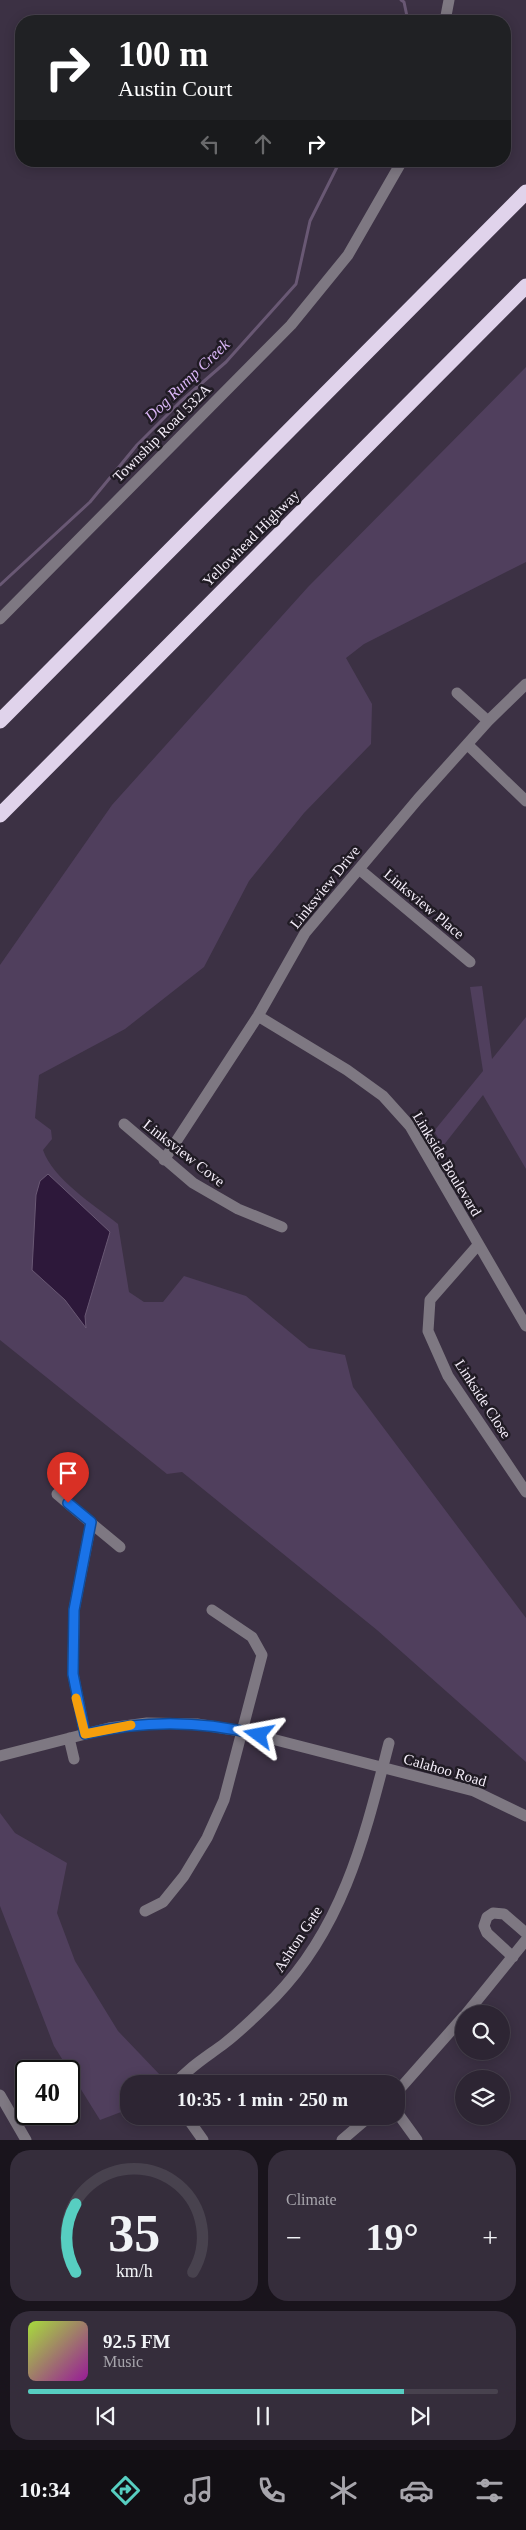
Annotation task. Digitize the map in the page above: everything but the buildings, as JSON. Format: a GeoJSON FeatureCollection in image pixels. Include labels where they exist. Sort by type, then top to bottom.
{"type":"FeatureCollection","features":[{"type":"Feature","properties":{"kind":"highway"},"geometry":{"type":"LineString","coordinates":[[0,721],[526,192]]}},
{"type":"Feature","properties":{"kind":"highway","name":"Yellowhead Highway"},"geometry":{"type":"LineString","coordinates":[[0,815],[526,286]]}},
{"type":"Feature","properties":{"kind":"street"},"geometry":{"type":"LineString","coordinates":[[446,15],[449,0]]}},
{"type":"Feature","properties":{"kind":"street","name":"Township Road 532A"},"geometry":{"type":"LineString","coordinates":[[0,619],[290,325],[348,255],[399,167]]}},
{"type":"Feature","properties":{"kind":"street","name":"Linksview Drive"},"geometry":{"type":"LineString","coordinates":[[164,1160],[258,1016],[305,933],[418,799],[488,721],[526,684]]}},
{"type":"Feature","properties":{"kind":"street"},"geometry":{"type":"LineString","coordinates":[[457,693],[488,721]]}},
{"type":"Feature","properties":{"kind":"street"},"geometry":{"type":"LineString","coordinates":[[468,745],[526,801]]}},
{"type":"Feature","properties":{"kind":"street","name":"Linksview Place"},"geometry":{"type":"LineString","coordinates":[[359,869],[470,962]]}},
{"type":"Feature","properties":{"kind":"street","name":"Linkside Boulevard"},"geometry":{"type":"LineString","coordinates":[[258,1016],[347,1070],[383,1096],[410,1126],[526,1326]]}},
{"type":"Feature","properties":{"kind":"street","name":"Linksview Cove"},"geometry":{"type":"LineString","coordinates":[[124,1124],[164,1160],[219,1200],[282,1227]]}},
{"type":"Feature","properties":{"kind":"street","name":"Linkside Close"},"geometry":{"type":"LineString","coordinates":[[478,1245],[430,1300],[428,1331],[448,1376],[526,1492]]}},
{"type":"Feature","properties":{"kind":"street"},"geometry":{"type":"LineString","coordinates":[[57,1494],[120,1547]]}},
{"type":"Feature","properties":{"kind":"street"},"geometry":{"type":"LineString","coordinates":[[85,1734],[73,1674],[74,1610],[91,1522]]}},
{"type":"Feature","properties":{"kind":"street"},"geometry":{"type":"LineString","coordinates":[[145,1911],[163,1902],[184,1876],[207,1838],[224,1800],[262,1655],[252,1637],[212,1610]]}},
{"type":"Feature","properties":{"kind":"street","name":"Calahoo Road"},"geometry":{"type":"LineString","coordinates":[[0,1756],[85,1734],[147,1723],[197,1724],[241,1731],[474,1791],[526,1816]]}},
{"type":"Feature","properties":{"kind":"street"},"geometry":{"type":"LineString","coordinates":[[69,1738],[74,1759]]}},
{"type":"Feature","properties":{"kind":"street","name":"Calahoo Road"},"geometry":{"type":"LineString","coordinates":[[383,1768],[389,1743]]}},
{"type":"Feature","properties":{"kind":"street","name":"Ashton Gate"},"geometry":{"type":"LineString","coordinates":[[182,2075],[254,2018],[302,1966],[344,1893],[358,1856],[383,1768]]}},
{"type":"Feature","properties":{"kind":"street"},"geometry":{"type":"LineString","coordinates":[[513,1957],[487,1933],[484,1926],[487,1917],[493,1913],[504,1914],[526,1933]]}},
{"type":"Feature","properties":{"kind":"street"},"geometry":{"type":"LineString","coordinates":[[473,2005],[526,1940]]}},
{"type":"Feature","properties":{"kind":"street"},"geometry":{"type":"LineString","coordinates":[[405,2083],[455,2026]]}},
{"type":"Feature","properties":{"kind":"street"},"geometry":{"type":"LineString","coordinates":[[0,2095],[26,2140]]}},
{"type":"Feature","properties":{"kind":"street"},"geometry":{"type":"LineString","coordinates":[[405,2123],[417,2140]]}},
{"type":"Feature","properties":{"kind":"street"},"geometry":{"type":"LineString","coordinates":[[192,2125],[203,2140]]}},
{"type":"Feature","properties":{"kind":"street"},"geometry":{"type":"LineString","coordinates":[[342,2140],[360,2125]]}},
{"type":"Feature","properties":{"kind":"shaded area"},"geometry":{"type":"Polygon","coordinates":[[[526,367],[526,562],[364,644],[346,658],[372,704],[371,744],[304,813],[249,881],[204,967],[125,1029],[39,1075],[35,1118],[51,1130],[52,1139],[43,1150],[48,1161],[75,1191],[118,1224],[129,1292],[144,1302],[163,1302],[184,1276],[246,1296],[309,1348],[345,1355],[353,1387],[526,1618],[526,1762],[377,1630],[182,1472],[167,1474],[0,1340],[0,965],[112,805],[308,587],[526,367]]]}},
{"type":"Feature","properties":{"kind":"shaded area"},"geometry":{"type":"Polygon","coordinates":[[[482,986],[492,1059],[526,1017],[526,1169],[483,1095],[443,1146],[434,1131],[483,1071],[470,987],[482,986]]]}},
{"type":"Feature","properties":{"kind":"shaded area"},"geometry":{"type":"Polygon","coordinates":[[[48,1174],[110,1232],[85,1316],[86,1328],[65,1300],[32,1270],[36,1195],[40,1181],[48,1174]]]}},
{"type":"Feature","properties":{"kind":"shaded area"},"geometry":{"type":"Polygon","coordinates":[[[0,1813],[15,1833],[67,1863],[57,1913],[75,1961],[118,2031],[160,2075],[120,2075],[120,2112],[100,2120],[80,2088],[80,2060],[63,2060],[54,2046],[0,1906],[0,1813]]]}},
{"type":"Feature","properties":{"kind":"waterway","name":"Dog Rump Creek"},"geometry":{"type":"LineString","coordinates":[[401,0],[404,2],[407,15]]}},
{"type":"Feature","properties":{"kind":"waterway","name":"Dog Rump Creek"},"geometry":{"type":"LineString","coordinates":[[0,585],[90,502],[137,445],[180,402],[226,362],[296,284],[310,221],[337,167]]}},
{"type":"Feature","properties":{"kind":"slow traffic"},"geometry":{"type":"LineString","coordinates":[[76,1698],[85,1734],[131,1725]]}},
{"type":"Feature","properties":{"kind":"route"},"geometry":{"type":"LineString","coordinates":[[68,1503],[91,1522],[74,1610],[73,1674],[75,1693],[85,1734],[109,1728],[147,1723],[197,1724],[259,1735]]}}]}
